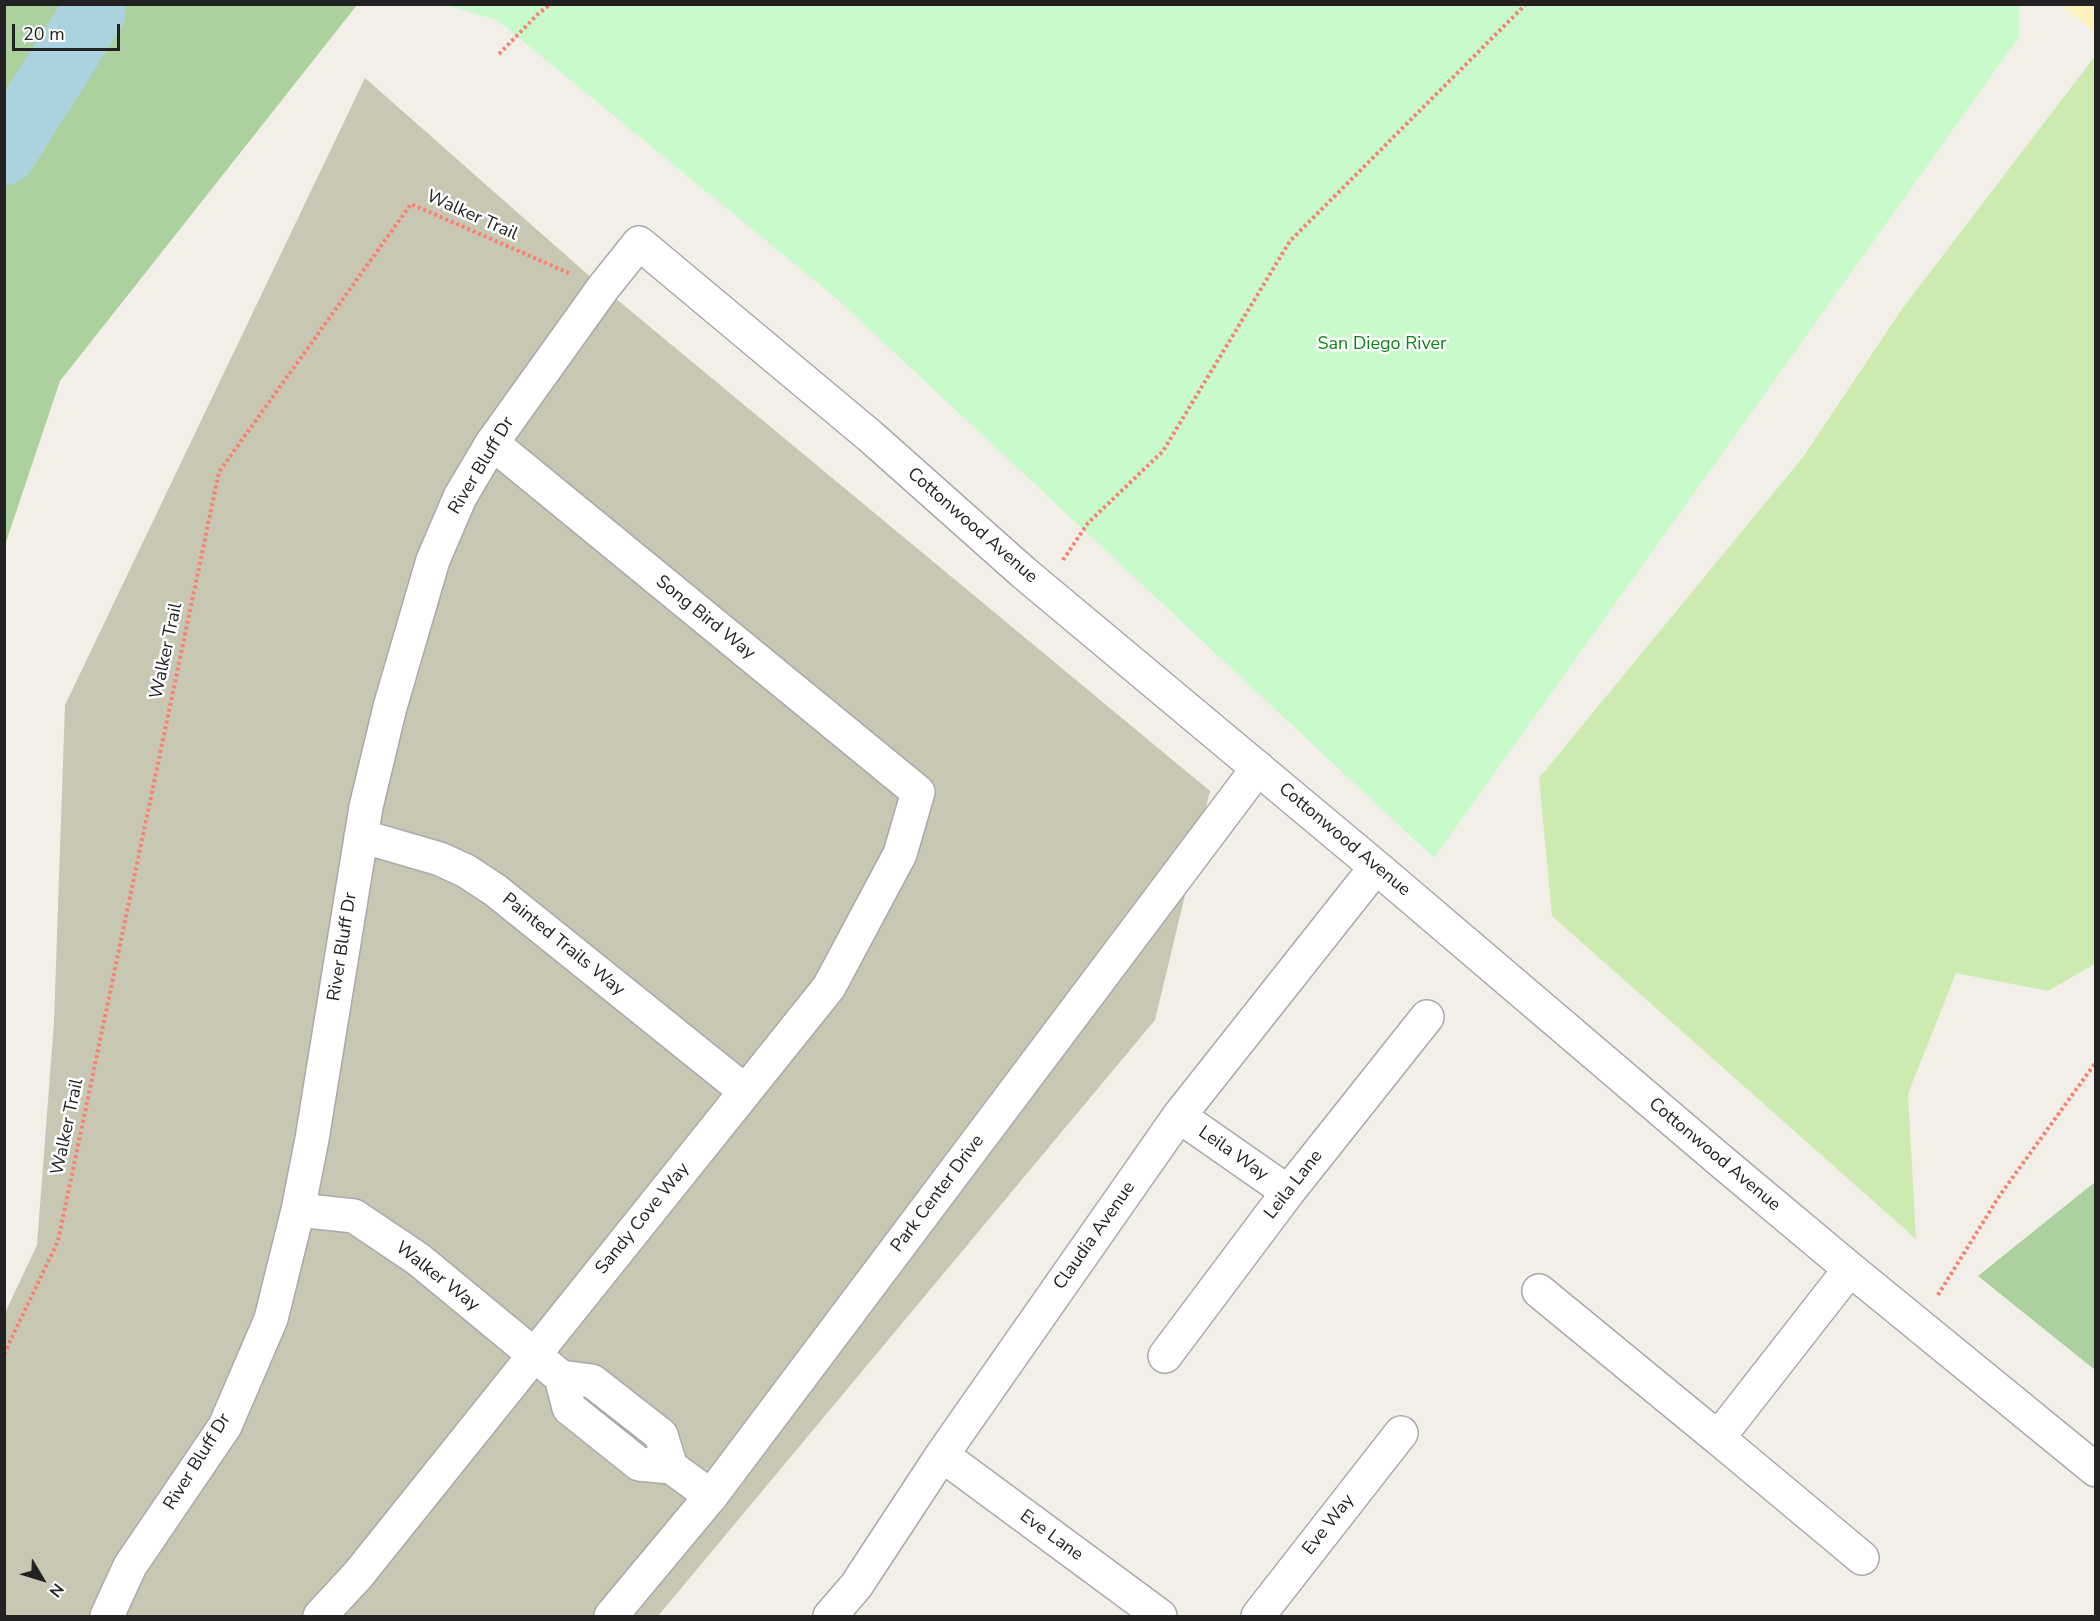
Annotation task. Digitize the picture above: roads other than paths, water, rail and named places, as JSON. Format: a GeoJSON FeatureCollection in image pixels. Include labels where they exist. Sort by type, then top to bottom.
{"type":"FeatureCollection","features":[{"type":"Feature","properties":{"kind":"street","name":"Cottonwood Avenue"},"geometry":{"type":"LineString","coordinates":[[603,288],[639,243],[870,436],[1044,589],[1850,1269],[2096,1470]]}},
{"type":"Feature","properties":{"kind":"street","name":"River Bluff Dr"},"geometry":{"type":"LineString","coordinates":[[107,1617],[130,1566],[225,1426],[271,1319],[298,1210],[314,1127],[366,807],[390,707],[433,560],[460,497],[492,443],[603,288]]}},
{"type":"Feature","properties":{"kind":"street","name":"Song Bird Way"},"geometry":{"type":"LineString","coordinates":[[492,443],[918,792]]}},
{"type":"Feature","properties":{"kind":"street","name":"Park Center Drive"},"geometry":{"type":"LineString","coordinates":[[611,1617],[711,1496],[1258,768]]}},
{"type":"Feature","properties":{"kind":"street","name":"Sandy Cove Way"},"geometry":{"type":"LineString","coordinates":[[320,1617],[358,1575],[829,987],[900,854],[918,792]]}},
{"type":"Feature","properties":{"kind":"street","name":"Painted Trails Way"},"geometry":{"type":"LineString","coordinates":[[361,836],[440,859],[466,871],[495,890],[745,1091]]}},
{"type":"Feature","properties":{"kind":"street","name":"Claudia Avenue"},"geometry":{"type":"LineString","coordinates":[[830,1617],[856,1586],[942,1455],[1179,1116],[1376,867]]}},
{"type":"Feature","properties":{"kind":"street","name":"Leila Lane"},"geometry":{"type":"LineString","coordinates":[[1165,1356],[1288,1192],[1427,1017]]}},
{"type":"Feature","properties":{"kind":"street","name":"Leila Way"},"geometry":{"type":"LineString","coordinates":[[1179,1116],[1288,1192]]}},
{"type":"Feature","properties":{"kind":"street","name":"Walker Way"},"geometry":{"type":"LineString","coordinates":[[298,1210],[354,1216],[418,1259],[561,1377],[592,1381],[660,1435],[671,1467],[711,1496]]}},
{"type":"Feature","properties":{"kind":"street"},"geometry":{"type":"LineString","coordinates":[[1718,1438],[1850,1269]]}},
{"type":"Feature","properties":{"kind":"street"},"geometry":{"type":"LineString","coordinates":[[1539,1291],[1862,1558]]}},
{"type":"Feature","properties":{"kind":"street","name":"Eve Way"},"geometry":{"type":"LineString","coordinates":[[1258,1617],[1401,1433]]}},
{"type":"Feature","properties":{"kind":"street","name":"Eve Lane"},"geometry":{"type":"LineString","coordinates":[[942,1455],[1161,1617]]}},
{"type":"Feature","properties":{"kind":"waterway","name":"San Diego River"},"geometry":{"type":"LineString","coordinates":[[4,153],[94,11]]}}]}
